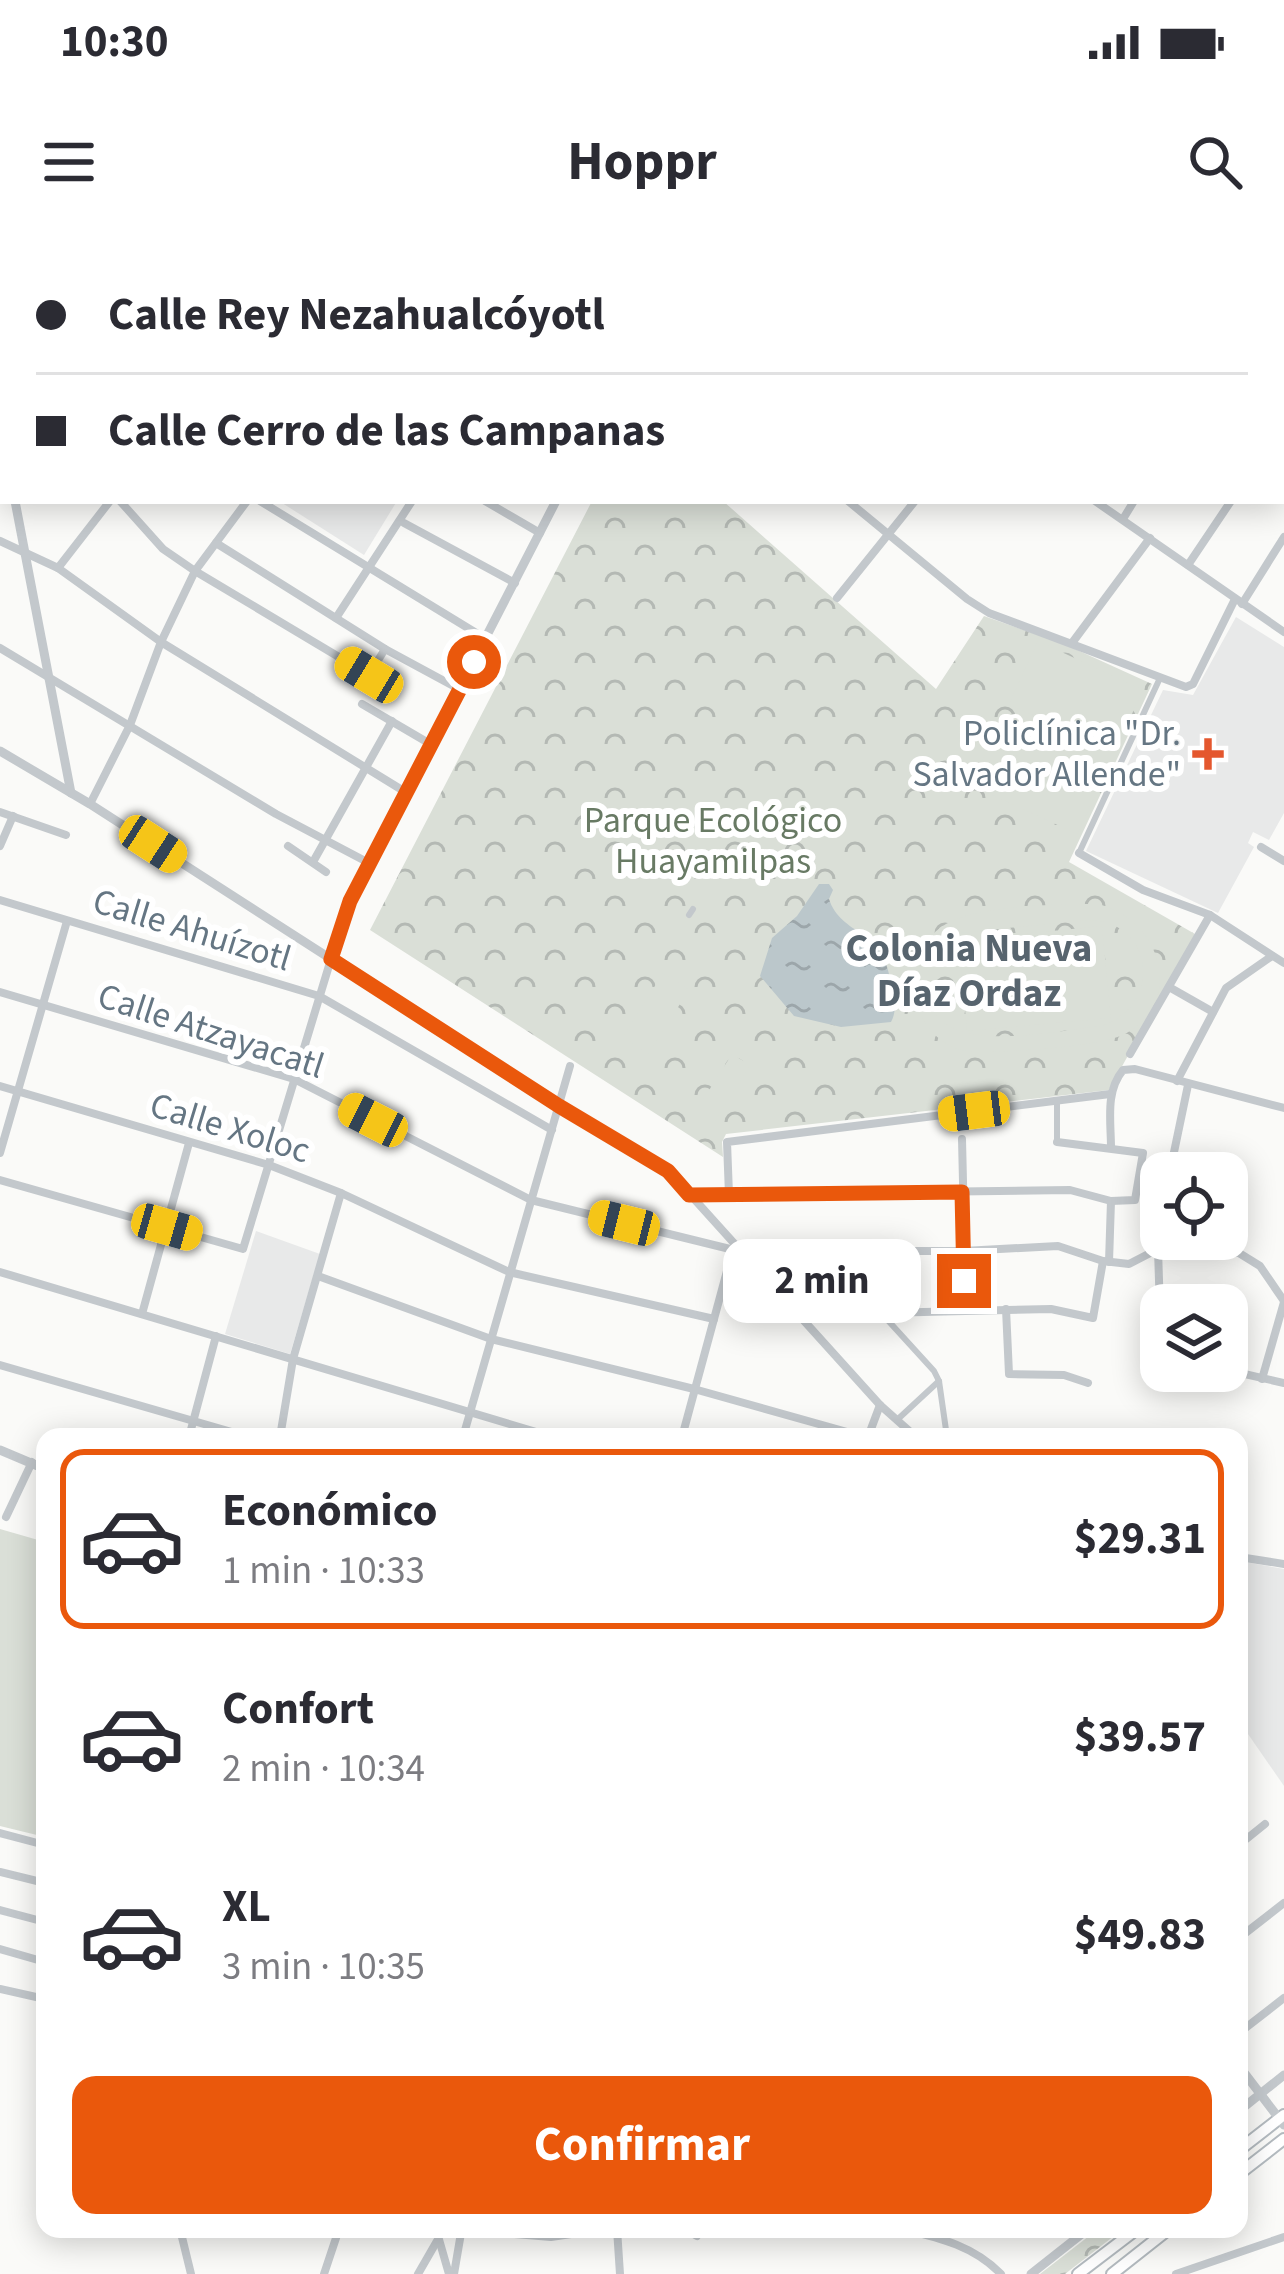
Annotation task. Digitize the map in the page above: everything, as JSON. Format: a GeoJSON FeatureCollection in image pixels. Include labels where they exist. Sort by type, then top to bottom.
{"type":"FeatureCollection","features":[{"type":"Feature","properties":{"kind":"main road"},"geometry":{"type":"LineString","coordinates":[[1248,2144],[1282,2120]]}},
{"type":"Feature","properties":{"kind":"main road"},"geometry":{"type":"LineString","coordinates":[[1248,2167],[1284,2139]]}},
{"type":"Feature","properties":{"kind":"main road"},"geometry":{"type":"LineString","coordinates":[[1078,2274],[1125,2238]]}},
{"type":"Feature","properties":{"kind":"main road"},"geometry":{"type":"LineString","coordinates":[[1112,2274],[1158,2238]]}},
{"type":"Feature","properties":{"kind":"street"},"geometry":{"type":"LineString","coordinates":[[15,504],[70,793]]}},
{"type":"Feature","properties":{"kind":"street"},"geometry":{"type":"LineString","coordinates":[[58,568],[108,504]]}},
{"type":"Feature","properties":{"kind":"street"},"geometry":{"type":"LineString","coordinates":[[123,504],[164,549],[195,571],[369,675],[385,649]]}},
{"type":"Feature","properties":{"kind":"street"},"geometry":{"type":"LineString","coordinates":[[90,804],[130,725],[161,642],[195,571],[246,504]]}},
{"type":"Feature","properties":{"kind":"street"},"geometry":{"type":"LineString","coordinates":[[265,504],[486,639]]}},
{"type":"Feature","properties":{"kind":"street"},"geometry":{"type":"LineString","coordinates":[[336,618],[410,504]]}},
{"type":"Feature","properties":{"kind":"street"},"geometry":{"type":"LineString","coordinates":[[490,504],[540,533]]}},
{"type":"Feature","properties":{"kind":"street"},"geometry":{"type":"LineString","coordinates":[[0,1180],[243,1249],[350,901],[554,504]]}},
{"type":"Feature","properties":{"kind":"street"},"geometry":{"type":"LineString","coordinates":[[852,504],[989,613],[1186,687],[1193,684],[1238,601],[1284,537]]}},
{"type":"Feature","properties":{"kind":"street"},"geometry":{"type":"LineString","coordinates":[[837,598],[913,504]]}},
{"type":"Feature","properties":{"kind":"street"},"geometry":{"type":"LineString","coordinates":[[1100,504],[1284,632]]}},
{"type":"Feature","properties":{"kind":"street"},"geometry":{"type":"LineString","coordinates":[[1123,519],[1132,504]]}},
{"type":"Feature","properties":{"kind":"street"},"geometry":{"type":"LineString","coordinates":[[1188,566],[1229,504]]}},
{"type":"Feature","properties":{"kind":"street"},"geometry":{"type":"LineString","coordinates":[[404,523],[515,583]]}},
{"type":"Feature","properties":{"kind":"street"},"geometry":{"type":"LineString","coordinates":[[1072,643],[1150,538]]}},
{"type":"Feature","properties":{"kind":"street"},"geometry":{"type":"LineString","coordinates":[[0,541],[58,568],[161,642],[407,793]]}},
{"type":"Feature","properties":{"kind":"street"},"geometry":{"type":"LineString","coordinates":[[216,543],[457,690]]}},
{"type":"Feature","properties":{"kind":"street"},"geometry":{"type":"LineString","coordinates":[[0,648],[369,863]]}},
{"type":"Feature","properties":{"kind":"street"},"geometry":{"type":"LineString","coordinates":[[1160,679],[1079,853],[1143,890],[1210,915],[1284,963]]}},
{"type":"Feature","properties":{"kind":"street"},"geometry":{"type":"LineString","coordinates":[[362,704],[432,746]]}},
{"type":"Feature","properties":{"kind":"street"},"geometry":{"type":"LineString","coordinates":[[313,862],[392,721]]}},
{"type":"Feature","properties":{"kind":"street"},"geometry":{"type":"LineString","coordinates":[[0,751],[668,1171],[880,1405],[906,1428]]}},
{"type":"Feature","properties":{"kind":"street"},"geometry":{"type":"LineString","coordinates":[[0,812],[66,836]]}},
{"type":"Feature","properties":{"kind":"street"},"geometry":{"type":"LineString","coordinates":[[0,846],[13,816]]}},
{"type":"Feature","properties":{"kind":"street"},"geometry":{"type":"LineString","coordinates":[[288,846],[326,872]]}},
{"type":"Feature","properties":{"kind":"street"},"geometry":{"type":"LineString","coordinates":[[1261,847],[1284,861]]}},
{"type":"Feature","properties":{"kind":"street","name":"Calle Ahuízotl"},"geometry":{"type":"LineString","coordinates":[[0,900],[319,997],[552,1130]]}},
{"type":"Feature","properties":{"kind":"street"},"geometry":{"type":"LineString","coordinates":[[1112,1148],[1113,1083],[1210,915]]}},
{"type":"Feature","properties":{"kind":"street"},"geometry":{"type":"LineString","coordinates":[[0,1153],[67,921]]}},
{"type":"Feature","properties":{"kind":"street"},"geometry":{"type":"LineString","coordinates":[[1177,1081],[1226,988],[1272,956]]}},
{"type":"Feature","properties":{"kind":"street"},"geometry":{"type":"LineString","coordinates":[[1168,987],[1213,1012]]}},
{"type":"Feature","properties":{"kind":"street","name":"Calle Atzayacatl"},"geometry":{"type":"LineString","coordinates":[[0,992],[294,1079],[531,1200],[738,1251],[1058,1246],[1106,1261]]}},
{"type":"Feature","properties":{"kind":"street"},"geometry":{"type":"LineString","coordinates":[[1126,1062],[1177,1081],[1284,1108]]}},
{"type":"Feature","properties":{"kind":"street"},"geometry":{"type":"LineString","coordinates":[[466,1428],[570,1066]]}},
{"type":"Feature","properties":{"kind":"street"},"geometry":{"type":"LineString","coordinates":[[1174,1152],[1188,1084]]}},
{"type":"Feature","properties":{"kind":"street","name":"Calle Xoloc"},"geometry":{"type":"LineString","coordinates":[[0,1085],[269,1165],[340,1192],[509,1272],[714,1318]]}},
{"type":"Feature","properties":{"kind":"street"},"geometry":{"type":"LineString","coordinates":[[729,1195],[727,1142],[1111,1094]]}},
{"type":"Feature","properties":{"kind":"street"},"geometry":{"type":"LineString","coordinates":[[689,1195],[1070,1190],[1111,1201],[1135,1200],[1143,1153],[1057,1142],[1057,1101]]}},
{"type":"Feature","properties":{"kind":"street"},"geometry":{"type":"LineString","coordinates":[[962,1139],[966,1310]]}},
{"type":"Feature","properties":{"kind":"street"},"geometry":{"type":"LineString","coordinates":[[142,1314],[190,1143]]}},
{"type":"Feature","properties":{"kind":"street"},"geometry":{"type":"LineString","coordinates":[[282,1428],[293,1359],[340,1192]]}},
{"type":"Feature","properties":{"kind":"street"},"geometry":{"type":"LineString","coordinates":[[797,1315],[1051,1309],[1093,1318],[1106,1261],[1111,1201]]}},
{"type":"Feature","properties":{"kind":"street"},"geometry":{"type":"LineString","coordinates":[[684,1428],[730,1260],[738,1251]]}},
{"type":"Feature","properties":{"kind":"street"},"geometry":{"type":"LineString","coordinates":[[1248,1258],[1260,1266],[1284,1301],[1262,1379]]}},
{"type":"Feature","properties":{"kind":"street"},"geometry":{"type":"LineString","coordinates":[[1106,1261],[1142,1260]]}},
{"type":"Feature","properties":{"kind":"street"},"geometry":{"type":"LineString","coordinates":[[0,1272],[526,1428]]}},
{"type":"Feature","properties":{"kind":"street"},"geometry":{"type":"LineString","coordinates":[[317,1276],[491,1339],[835,1428]]}},
{"type":"Feature","properties":{"kind":"street"},"geometry":{"type":"LineString","coordinates":[[1006,1310],[1009,1374],[1064,1375],[1088,1383]]}},
{"type":"Feature","properties":{"kind":"street"},"geometry":{"type":"LineString","coordinates":[[880,1312],[939,1381],[946,1428]]}},
{"type":"Feature","properties":{"kind":"street"},"geometry":{"type":"LineString","coordinates":[[191,1428],[216,1336]]}},
{"type":"Feature","properties":{"kind":"street"},"geometry":{"type":"LineString","coordinates":[[0,1365],[218,1428]]}},
{"type":"Feature","properties":{"kind":"street"},"geometry":{"type":"LineString","coordinates":[[1248,1375],[1284,1383]]}},
{"type":"Feature","properties":{"kind":"street"},"geometry":{"type":"LineString","coordinates":[[898,1420],[939,1381]]}},
{"type":"Feature","properties":{"kind":"street"},"geometry":{"type":"LineString","coordinates":[[871,1428],[880,1405]]}},
{"type":"Feature","properties":{"kind":"street"},"geometry":{"type":"LineString","coordinates":[[0,1450],[36,1464]]}},
{"type":"Feature","properties":{"kind":"street"},"geometry":{"type":"LineString","coordinates":[[6,1517],[32,1462]]}},
{"type":"Feature","properties":{"kind":"street"},"geometry":{"type":"LineString","coordinates":[[1248,1558],[1284,1564]]}},
{"type":"Feature","properties":{"kind":"street"},"geometry":{"type":"LineString","coordinates":[[1248,1838],[1265,1824]]}},
{"type":"Feature","properties":{"kind":"street"},"geometry":{"type":"LineString","coordinates":[[0,1833],[36,1843]]}},
{"type":"Feature","properties":{"kind":"street"},"geometry":{"type":"LineString","coordinates":[[0,1872],[36,1881]]}},
{"type":"Feature","properties":{"kind":"street"},"geometry":{"type":"LineString","coordinates":[[1248,1931],[1284,1903]]}},
{"type":"Feature","properties":{"kind":"street"},"geometry":{"type":"LineString","coordinates":[[0,1910],[36,1920]]}},
{"type":"Feature","properties":{"kind":"street"},"geometry":{"type":"LineString","coordinates":[[0,1949],[36,1959]]}},
{"type":"Feature","properties":{"kind":"street"},"geometry":{"type":"LineString","coordinates":[[0,1989],[36,1997]]}},
{"type":"Feature","properties":{"kind":"street"},"geometry":{"type":"LineString","coordinates":[[1248,2026],[1284,1998]]}},
{"type":"Feature","properties":{"kind":"street"},"geometry":{"type":"LineString","coordinates":[[1248,2103],[1284,2075]]}},
{"type":"Feature","properties":{"kind":"street"},"geometry":{"type":"LineString","coordinates":[[1248,2078],[1282,2120]]}},
{"type":"Feature","properties":{"kind":"street"},"geometry":{"type":"LineString","coordinates":[[1177,2274],[1284,2237]]}},
{"type":"Feature","properties":{"kind":"street"},"geometry":{"type":"LineString","coordinates":[[182,2238],[191,2274]]}},
{"type":"Feature","properties":{"kind":"street"},"geometry":{"type":"LineString","coordinates":[[324,2274],[336,2238]]}},
{"type":"Feature","properties":{"kind":"street"},"geometry":{"type":"LineString","coordinates":[[418,2274],[434,2238]]}},
{"type":"Feature","properties":{"kind":"street"},"geometry":{"type":"LineString","coordinates":[[438,2238],[451,2274]]}},
{"type":"Feature","properties":{"kind":"street"},"geometry":{"type":"LineString","coordinates":[[451,2274],[459,2238]]}},
{"type":"Feature","properties":{"kind":"street"},"geometry":{"type":"LineString","coordinates":[[620,2238],[620,2274]]}},
{"type":"Feature","properties":{"kind":"street"},"geometry":{"type":"LineString","coordinates":[[939,2238],[987,2260],[1001,2274]]}},
{"type":"Feature","properties":{"kind":"street"},"geometry":{"type":"LineString","coordinates":[[1031,2274],[1077,2238]]}},
{"type":"Feature","properties":{"kind":"shaded area"},"geometry":{"type":"Polygon","coordinates":[[[284,504],[395,504],[364,555],[284,504]]]}},
{"type":"Feature","properties":{"kind":"shaded area","name":"Policlínica \"Dr. Salvador Allende\""},"geometry":{"type":"Polygon","coordinates":[[[1236,617],[1284,647],[1284,813],[1269,840],[1253,832],[1248,843],[1254,847],[1218,913],[1086,851],[1163,690],[1193,695],[1236,617]]]}},
{"type":"Feature","properties":{"kind":"shaded area"},"geometry":{"type":"Polygon","coordinates":[[[256,1231],[320,1254],[290,1354],[225,1334],[256,1231]]]}},
{"type":"Feature","properties":{"kind":"shaded area"},"geometry":{"type":"Polygon","coordinates":[[[1248,1563],[1284,1569],[1284,1786],[1248,1734],[1248,1563]]]}},
{"type":"Feature","properties":{"kind":"green space","name":"Parque Ecológico Huayamilpas"},"geometry":{"type":"Polygon","coordinates":[[[590,504],[726,504],[936,689],[984,616],[1064,644],[1152,684],[1069,862],[1195,934],[1109,1090],[726,1134],[723,1157],[370,930],[590,504]]]}},
{"type":"Feature","properties":{"kind":"green space"},"geometry":{"type":"Polygon","coordinates":[[[1038,641],[1143,690],[1114,753],[1009,704],[1038,641]]]}},
{"type":"Feature","properties":{"kind":"green space"},"geometry":{"type":"Polygon","coordinates":[[[1000,723],[1106,772],[1077,834],[971,785],[1000,723]]]}},
{"type":"Feature","properties":{"kind":"green space"},"geometry":{"type":"Polygon","coordinates":[[[1097,904],[1137,926],[1158,962],[1155,1002],[1144,1020],[1125,1034],[1032,1050],[979,1052],[956,1048],[938,1038],[925,1022],[916,1002],[917,961],[943,926],[995,910],[1097,904]],[[1087,920],[961,933],[941,949],[929,970],[927,987],[933,1010],[948,1025],[997,1036],[1101,1026],[1121,1016],[1135,1001],[1142,983],[1137,948],[1126,933],[1109,923],[1087,920]]]}},
{"type":"Feature","properties":{"kind":"green space"},"geometry":{"type":"Polygon","coordinates":[[[1102,926],[1111,1018],[967,1031],[959,940],[1102,926]]]}},
{"type":"Feature","properties":{"kind":"green space"},"geometry":{"type":"Polygon","coordinates":[[[663,973],[689,990],[648,1054],[623,1037],[663,973]]]}},
{"type":"Feature","properties":{"kind":"green space"},"geometry":{"type":"Polygon","coordinates":[[[732,1054],[750,1065],[715,1121],[697,1109],[732,1054]]]}},
{"type":"Feature","properties":{"kind":"green space"},"geometry":{"type":"Polygon","coordinates":[[[0,1529],[36,1539],[36,1835],[0,1826],[0,1529]]]}},
{"type":"Feature","properties":{"kind":"green space"},"geometry":{"type":"Polygon","coordinates":[[[1086,2238],[1111,2238],[1065,2274],[1040,2274],[1086,2238]]]}},
{"type":"Feature","properties":{"kind":"water"},"geometry":{"type":"Polygon","coordinates":[[[819,884],[829,884],[835,911],[880,952],[894,999],[891,1022],[841,1027],[794,1016],[760,976],[772,938],[797,916],[819,884]]]}},
{"type":"Feature","properties":{"kind":"place","name":"Policlínica \"Dr. Salvador Allende\""},"geometry":{"type":"Point","coordinates":[1208,754]}},
{"type":"Feature","properties":{"kind":"district","name":"Colonia Nueva Díaz Ordaz"},"geometry":{"type":"Point","coordinates":[969,972]}},
{"type":"Feature","properties":{"kind":"route"},"geometry":{"type":"LineString","coordinates":[[474,662],[350,901],[331,959],[668,1171],[689,1195],[962,1192],[964,1281]]}}]}
